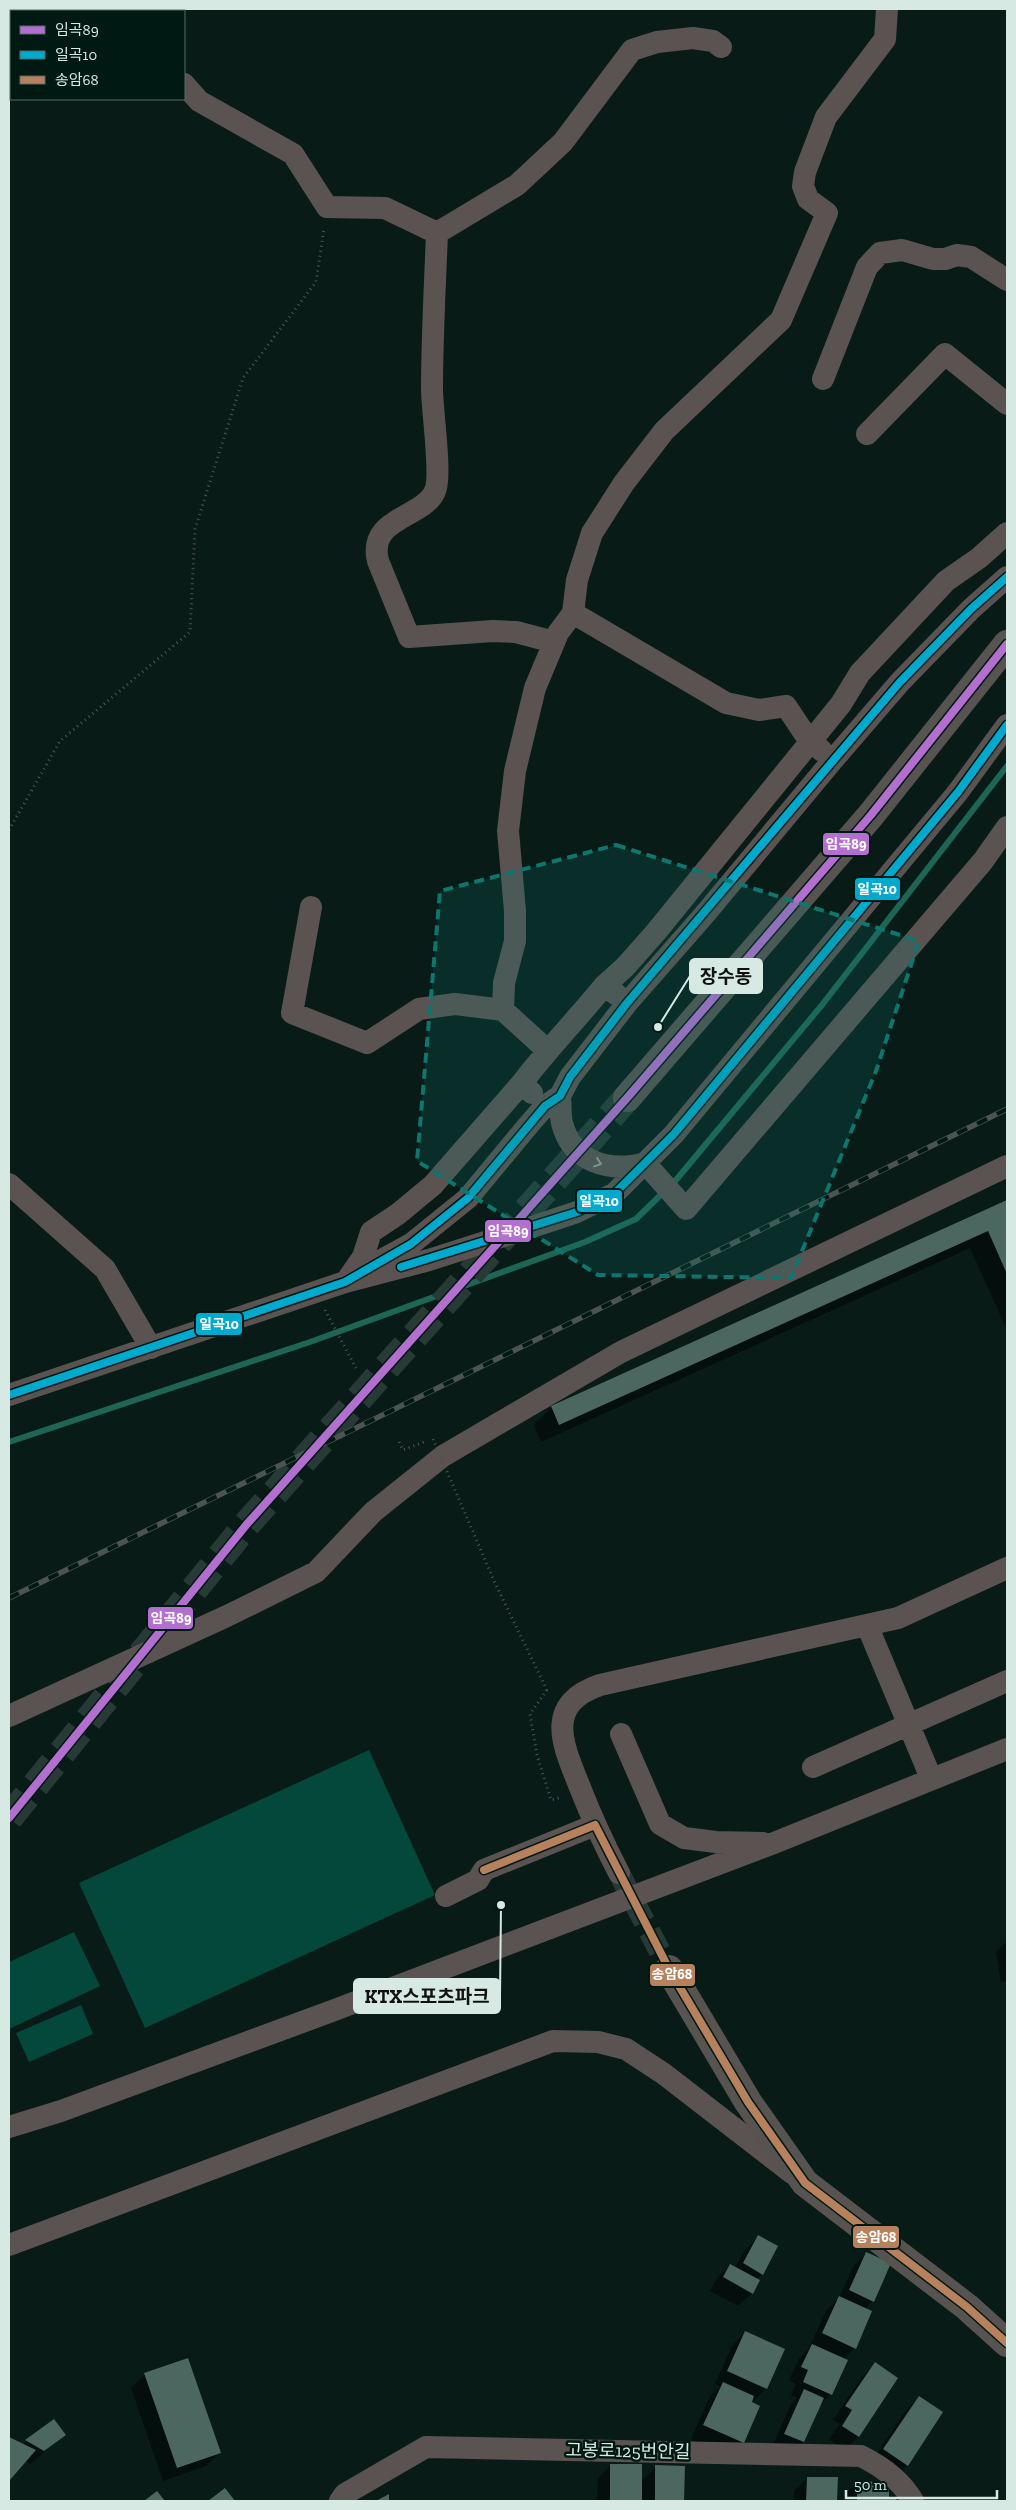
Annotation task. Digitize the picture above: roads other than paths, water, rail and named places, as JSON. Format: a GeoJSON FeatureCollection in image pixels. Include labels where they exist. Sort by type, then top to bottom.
{"type":"FeatureCollection","features":[{"type":"Feature","properties":{"kind":"main road"},"geometry":{"type":"LineString","coordinates":[[627,1098],[871,815],[1007,644]]}},
{"type":"Feature","properties":{"kind":"main road"},"geometry":{"type":"LineString","coordinates":[[669,1969],[748,2102],[805,2183],[967,2307],[1007,2343]]}},
{"type":"Feature","properties":{"kind":"street"},"geometry":{"type":"LineString","coordinates":[[503,1010],[504,982],[515,941],[515,911],[508,831],[515,771],[534,688],[554,642],[572,614],[577,580],[592,533],[624,483],[664,430],[781,320],[827,213],[808,199],[803,186],[805,172],[826,117],[886,39],[887,9]]}},
{"type":"Feature","properties":{"kind":"street"},"geometry":{"type":"LineString","coordinates":[[437,233],[517,184],[563,142],[632,50],[656,42],[693,38],[713,41],[721,48]]}},
{"type":"Feature","properties":{"kind":"street"},"geometry":{"type":"LineString","coordinates":[[185,85],[199,101],[293,154],[327,208],[385,208],[437,233]]}},
{"type":"Feature","properties":{"kind":"street"},"geometry":{"type":"LineString","coordinates":[[437,233],[432,390],[437,473],[435,492],[424,503],[394,523],[378,538],[374,548],[409,637],[516,632],[554,642]]}},
{"type":"Feature","properties":{"kind":"street"},"geometry":{"type":"LineString","coordinates":[[823,379],[867,267],[880,253],[902,250],[933,259],[945,259],[957,255],[972,257],[1007,280]]}},
{"type":"Feature","properties":{"kind":"street"},"geometry":{"type":"LineString","coordinates":[[868,434],[945,354],[1007,404]]}},
{"type":"Feature","properties":{"kind":"street"},"geometry":{"type":"LineString","coordinates":[[345,1282],[363,1258],[371,1232],[392,1218],[433,1185],[522,1083],[547,1050],[567,1032],[604,986],[625,967],[656,932],[811,741],[840,704],[860,673],[946,581],[1007,533]]}},
{"type":"Feature","properties":{"kind":"street"},"geometry":{"type":"LineString","coordinates":[[959,572],[986,595]]}},
{"type":"Feature","properties":{"kind":"street"},"geometry":{"type":"LineString","coordinates":[[345,1282],[411,1244],[468,1198],[553,1101],[627,1003],[705,914],[900,682],[986,595],[1007,577]]}},
{"type":"Feature","properties":{"kind":"street"},"geometry":{"type":"LineString","coordinates":[[572,614],[726,704],[759,710],[786,706],[811,741],[832,761]]}},
{"type":"Feature","properties":{"kind":"street"},"geometry":{"type":"LineString","coordinates":[[9,1395],[345,1282],[429,1260],[577,1212],[615,1193],[649,1168],[674,1134],[952,799],[1007,725]]}},
{"type":"Feature","properties":{"kind":"street"},"geometry":{"type":"LineString","coordinates":[[522,1083],[553,1101],[569,1142],[594,1163],[629,1168],[649,1168],[686,1209],[983,861],[1007,827]]}},
{"type":"Feature","properties":{"kind":"street"},"geometry":{"type":"LineString","coordinates":[[311,907],[292,1013],[368,1043],[419,1009],[455,1004],[503,1010],[547,1050]]}},
{"type":"Feature","properties":{"kind":"street"},"geometry":{"type":"LineString","coordinates":[[604,986],[627,1003]]}},
{"type":"Feature","properties":{"kind":"street"},"geometry":{"type":"LineString","coordinates":[[9,1716],[226,1616],[316,1572],[373,1512],[443,1456],[620,1352],[1007,1166]]}},
{"type":"Feature","properties":{"kind":"street"},"geometry":{"type":"LineString","coordinates":[[9,1184],[105,1269],[151,1348]]}},
{"type":"Feature","properties":{"kind":"street"},"geometry":{"type":"LineString","coordinates":[[619,1873],[595,1825],[565,1753],[562,1737],[564,1715],[579,1695],[600,1685],[898,1618],[1007,1568]]}},
{"type":"Feature","properties":{"kind":"street"},"geometry":{"type":"LineString","coordinates":[[867,1625],[931,1778]]}},
{"type":"Feature","properties":{"kind":"street"},"geometry":{"type":"LineString","coordinates":[[813,1767],[1007,1681]]}},
{"type":"Feature","properties":{"kind":"street"},"geometry":{"type":"LineString","coordinates":[[621,1734],[660,1824],[684,1838],[716,1842],[774,1843]]}},
{"type":"Feature","properties":{"kind":"street"},"geometry":{"type":"LineString","coordinates":[[9,2127],[61,2111],[332,2011],[774,1843],[931,1778],[1007,1749]]}},
{"type":"Feature","properties":{"kind":"street"},"geometry":{"type":"LineString","coordinates":[[446,1896],[478,1880],[484,1870],[595,1825]]}},
{"type":"Feature","properties":{"kind":"street"},"geometry":{"type":"LineString","coordinates":[[9,2245],[553,2040],[598,2042],[626,2049],[644,2060],[805,2183]]}},
{"type":"Feature","properties":{"kind":"street","name":"고봉로125번안길"},"geometry":{"type":"LineString","coordinates":[[340,2501],[345,2494],[426,2447],[861,2456],[882,2467],[907,2491],[913,2501]]}},
{"type":"Feature","properties":{"kind":"waterway"},"geometry":{"type":"LineString","coordinates":[[9,1442],[310,1342],[585,1242],[636,1219],[676,1180],[822,1005],[1007,766]]}},
{"type":"Feature","properties":{"kind":"tunnel"},"geometry":{"type":"LineString","coordinates":[[9,1818],[247,1524],[627,1098]]}},
{"type":"Feature","properties":{"kind":"tunnel"},"geometry":{"type":"LineString","coordinates":[[619,1873],[669,1969]]}},
{"type":"Feature","properties":{"kind":"railway"},"geometry":{"type":"LineString","coordinates":[[9,1598],[1007,1109]]}},
{"type":"Feature","properties":{"kind":"place","name":"장수동"},"geometry":{"type":"Point","coordinates":[658,1027]}},
{"type":"Feature","properties":{"kind":"place","name":"KTX스포츠파크"},"geometry":{"type":"Point","coordinates":[501,1905]}}]}
